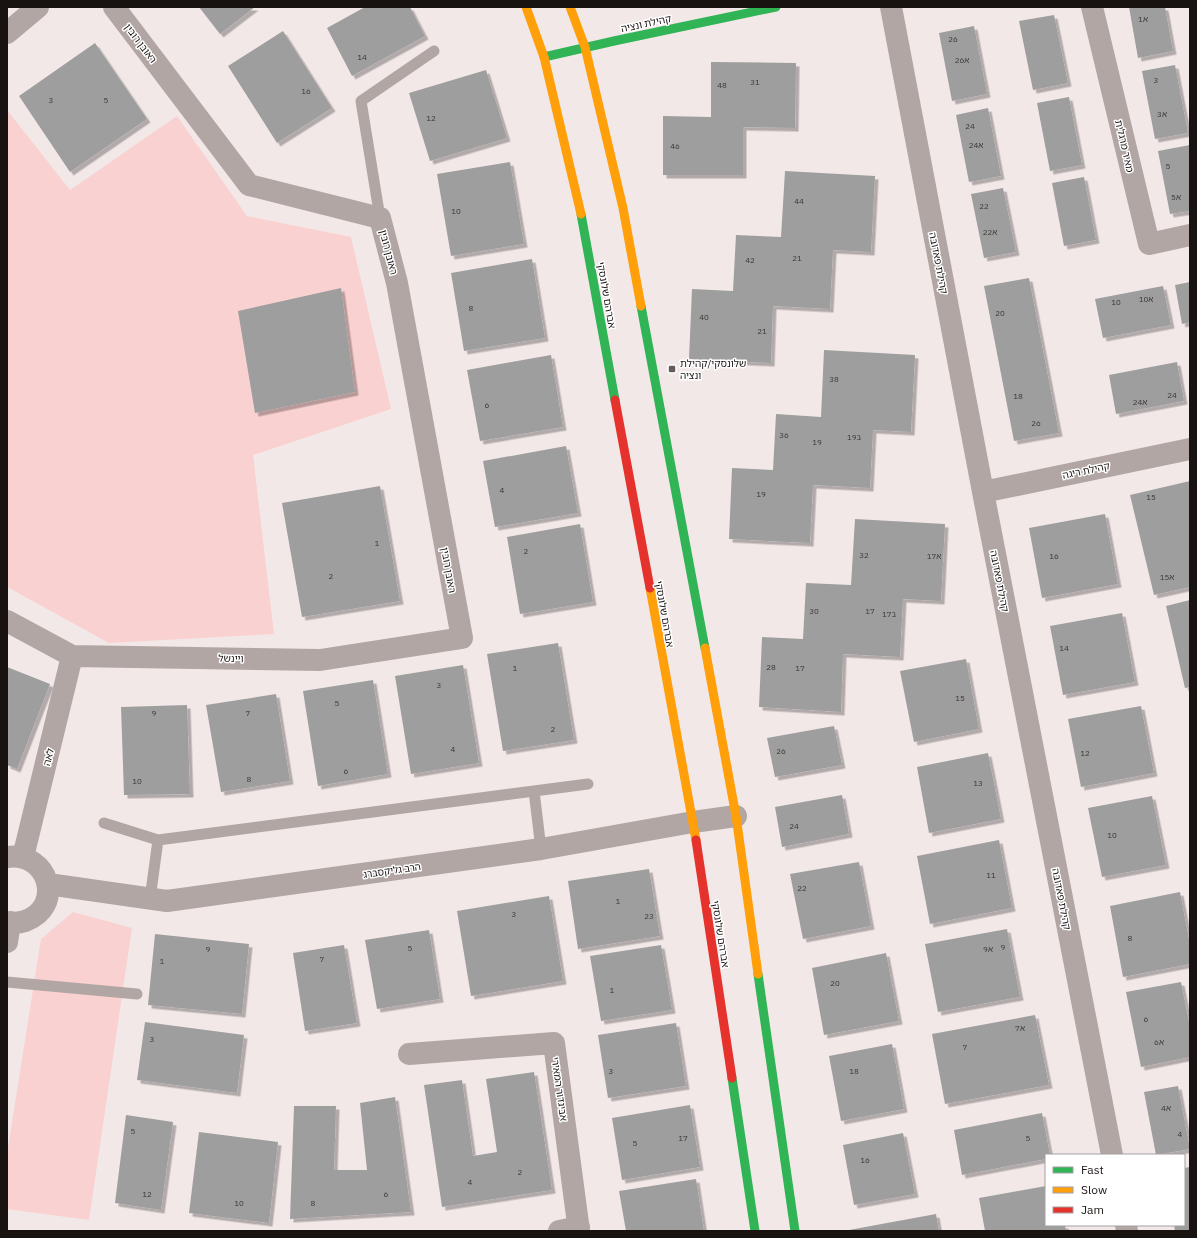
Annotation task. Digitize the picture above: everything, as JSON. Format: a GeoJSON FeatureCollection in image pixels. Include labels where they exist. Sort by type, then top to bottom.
{"type":"FeatureCollection","features":[{"type":"Feature","properties":{"kind":"street"},"geometry":{"type":"LineString","coordinates":[[7,33],[38,7]]}},
{"type":"Feature","properties":{"kind":"street","name":"ראובן רובין"},"geometry":{"type":"LineString","coordinates":[[114,7],[249,185],[380,218],[397,283],[462,638]]}},
{"type":"Feature","properties":{"kind":"street","name":"אברהם שלונסקי"},"geometry":{"type":"LineString","coordinates":[[526,7],[544,57],[581,213],[693,822],[755,1231]]}},
{"type":"Feature","properties":{"kind":"street"},"geometry":{"type":"LineString","coordinates":[[570,7],[586,47],[623,208],[736,816],[795,1231]]}},
{"type":"Feature","properties":{"kind":"street","name":"קהילת ונציה"},"geometry":{"type":"LineString","coordinates":[[544,57],[776,7]]}},
{"type":"Feature","properties":{"kind":"street","name":"קהילת פאדובה"},"geometry":{"type":"LineString","coordinates":[[891,7],[983,492],[1112,1154]]}},
{"type":"Feature","properties":{"kind":"street","name":"מאיר מרגלית"},"geometry":{"type":"LineString","coordinates":[[1092,7],[1149,244],[1190,235]]}},
{"type":"Feature","properties":{"kind":"street","name":"קהילת ריגה"},"geometry":{"type":"LineString","coordinates":[[983,492],[1190,449]]}},
{"type":"Feature","properties":{"kind":"street","name":"ויינשל"},"geometry":{"type":"LineString","coordinates":[[7,621],[72,656],[320,660],[462,638]]}},
{"type":"Feature","properties":{"kind":"street","name":"לאה"},"geometry":{"type":"LineString","coordinates":[[15,857],[72,656]]}},
{"type":"Feature","properties":{"kind":"street","name":"הרב גליקסברג"},"geometry":{"type":"LineString","coordinates":[[48,884],[167,901],[542,849],[693,822],[736,816]]}},
{"type":"Feature","properties":{"kind":"street"},"geometry":{"type":"LineString","coordinates":[[8,929],[21,922],[31,919],[39,912],[45,904],[48,893],[48,884],[45,874],[39,867],[31,861],[15,857]]}},
{"type":"Feature","properties":{"kind":"street","name":"אביגדור המאירי"},"geometry":{"type":"LineString","coordinates":[[409,1054],[554,1043],[572,1230]]}},
{"type":"Feature","properties":{"kind":"lane"},"geometry":{"type":"LineString","coordinates":[[380,218],[361,101],[434,51]]}},
{"type":"Feature","properties":{"kind":"lane"},"geometry":{"type":"LineString","coordinates":[[104,823],[158,840],[588,784]]}},
{"type":"Feature","properties":{"kind":"lane"},"geometry":{"type":"LineString","coordinates":[[534,791],[542,849]]}},
{"type":"Feature","properties":{"kind":"lane"},"geometry":{"type":"LineString","coordinates":[[150,899],[158,840]]}},
{"type":"Feature","properties":{"kind":"lane"},"geometry":{"type":"LineString","coordinates":[[7,982],[136,994]]}},
{"type":"Feature","properties":{"kind":"shaded area"},"geometry":{"type":"Polygon","coordinates":[[[7,110],[70,190],[177,116],[247,216],[351,237],[391,409],[253,455],[274,634],[109,643],[7,587],[7,110]]]}},
{"type":"Feature","properties":{"kind":"shaded area"},"geometry":{"type":"Polygon","coordinates":[[[73,912],[132,928],[89,1220],[7,1209],[7,1154],[41,939],[73,912]]]}},
{"type":"Feature","properties":{"kind":"building"},"geometry":{"type":"Polygon","coordinates":[[[199,7],[255,7],[220,34],[199,7]]]}},
{"type":"Feature","properties":{"kind":"building"},"geometry":{"type":"Polygon","coordinates":[[[365,7],[410,7],[425,36],[352,76],[327,28],[365,7]]]}},
{"type":"Feature","properties":{"kind":"building"},"geometry":{"type":"Polygon","coordinates":[[[1129,7],[1165,7],[1173,51],[1138,58],[1129,7]]]}},
{"type":"Feature","properties":{"kind":"building"},"geometry":{"type":"Polygon","coordinates":[[[1054,15],[1068,83],[1033,90],[1019,21],[1054,15]]]}},
{"type":"Feature","properties":{"kind":"building"},"geometry":{"type":"Polygon","coordinates":[[[974,26],[987,94],[952,101],[939,33],[974,26]]]}},
{"type":"Feature","properties":{"kind":"building"},"geometry":{"type":"Polygon","coordinates":[[[283,31],[332,108],[277,143],[228,66],[283,31]]]}},
{"type":"Feature","properties":{"kind":"building"},"geometry":{"type":"Polygon","coordinates":[[[95,43],[147,119],[70,172],[19,96],[95,43]]]}},
{"type":"Feature","properties":{"kind":"building"},"geometry":{"type":"Polygon","coordinates":[[[711,62],[796,63],[795,128],[743,127],[743,175],[663,175],[663,116],[711,117],[711,62]]]}},
{"type":"Feature","properties":{"kind":"building"},"geometry":{"type":"Polygon","coordinates":[[[1175,65],[1188,133],[1155,139],[1142,71],[1175,65]]]}},
{"type":"Feature","properties":{"kind":"building"},"geometry":{"type":"Polygon","coordinates":[[[486,70],[507,138],[430,161],[409,93],[486,70]]]}},
{"type":"Feature","properties":{"kind":"building"},"geometry":{"type":"Polygon","coordinates":[[[1069,97],[1082,165],[1050,171],[1037,103],[1069,97]]]}},
{"type":"Feature","properties":{"kind":"building"},"geometry":{"type":"Polygon","coordinates":[[[988,108],[1001,176],[969,182],[956,115],[988,108]]]}},
{"type":"Feature","properties":{"kind":"building"},"geometry":{"type":"Polygon","coordinates":[[[1190,145],[1190,211],[1170,214],[1158,151],[1190,145]]]}},
{"type":"Feature","properties":{"kind":"building"},"geometry":{"type":"Polygon","coordinates":[[[510,162],[524,244],[451,256],[437,174],[510,162]]]}},
{"type":"Feature","properties":{"kind":"building"},"geometry":{"type":"Polygon","coordinates":[[[785,171],[875,176],[871,252],[833,250],[830,309],[773,306],[771,363],[689,359],[692,289],[733,291],[736,235],[781,237],[785,171]]]}},
{"type":"Feature","properties":{"kind":"building"},"geometry":{"type":"Polygon","coordinates":[[[1084,177],[1096,240],[1064,246],[1052,183],[1084,177]]]}},
{"type":"Feature","properties":{"kind":"building"},"geometry":{"type":"Polygon","coordinates":[[[1003,188],[1016,252],[984,258],[971,194],[1003,188]]]}},
{"type":"Feature","properties":{"kind":"building"},"geometry":{"type":"Polygon","coordinates":[[[532,259],[545,338],[464,351],[451,273],[532,259]]]}},
{"type":"Feature","properties":{"kind":"building"},"geometry":{"type":"Polygon","coordinates":[[[1029,278],[1059,433],[1014,441],[984,286],[1029,278]]]}},
{"type":"Feature","properties":{"kind":"building"},"geometry":{"type":"Polygon","coordinates":[[[1190,282],[1190,322],[1182,324],[1175,285],[1190,282]]]}},
{"type":"Feature","properties":{"kind":"building"},"geometry":{"type":"Polygon","coordinates":[[[1163,286],[1171,325],[1103,338],[1095,299],[1163,286]]]}},
{"type":"Feature","properties":{"kind":"building"},"geometry":{"type":"Polygon","coordinates":[[[341,288],[355,392],[255,413],[238,311],[341,288]]]}},
{"type":"Feature","properties":{"kind":"building"},"geometry":{"type":"Polygon","coordinates":[[[824,350],[915,355],[911,432],[873,430],[870,488],[813,485],[810,543],[729,539],[732,468],[773,470],[776,414],[821,417],[824,350]]]}},
{"type":"Feature","properties":{"kind":"building"},"geometry":{"type":"Polygon","coordinates":[[[551,355],[563,427],[480,441],[467,370],[551,355]]]}},
{"type":"Feature","properties":{"kind":"building"},"geometry":{"type":"Polygon","coordinates":[[[1177,362],[1184,401],[1116,414],[1109,375],[1177,362]]]}},
{"type":"Feature","properties":{"kind":"building"},"geometry":{"type":"Polygon","coordinates":[[[566,446],[578,513],[495,527],[483,461],[566,446]]]}},
{"type":"Feature","properties":{"kind":"building"},"geometry":{"type":"Polygon","coordinates":[[[1190,481],[1190,587],[1154,595],[1130,495],[1190,481]]]}},
{"type":"Feature","properties":{"kind":"building"},"geometry":{"type":"Polygon","coordinates":[[[380,486],[400,601],[302,617],[282,503],[380,486]]]}},
{"type":"Feature","properties":{"kind":"building"},"geometry":{"type":"Polygon","coordinates":[[[1105,514],[1118,584],[1042,598],[1029,528],[1105,514]]]}},
{"type":"Feature","properties":{"kind":"building"},"geometry":{"type":"Polygon","coordinates":[[[855,519],[945,524],[941,601],[903,599],[900,657],[843,654],[841,712],[759,707],[762,637],[803,639],[806,583],[851,585],[855,519]]]}},
{"type":"Feature","properties":{"kind":"building"},"geometry":{"type":"Polygon","coordinates":[[[580,524],[593,602],[520,614],[507,537],[580,524]]]}},
{"type":"Feature","properties":{"kind":"building"},"geometry":{"type":"Polygon","coordinates":[[[1190,600],[1190,687],[1185,688],[1166,606],[1190,600]]]}},
{"type":"Feature","properties":{"kind":"building"},"geometry":{"type":"Polygon","coordinates":[[[1122,613],[1135,682],[1063,695],[1050,626],[1122,613]]]}},
{"type":"Feature","properties":{"kind":"building"},"geometry":{"type":"Polygon","coordinates":[[[558,643],[574,740],[503,751],[487,654],[558,643]]]}},
{"type":"Feature","properties":{"kind":"building"},"geometry":{"type":"Polygon","coordinates":[[[966,659],[979,729],[914,742],[900,671],[966,659]]]}},
{"type":"Feature","properties":{"kind":"building"},"geometry":{"type":"Polygon","coordinates":[[[463,665],[479,763],[411,774],[395,676],[463,665]]]}},
{"type":"Feature","properties":{"kind":"building"},"geometry":{"type":"Polygon","coordinates":[[[7,667],[50,684],[17,769],[7,765],[7,667]]]}},
{"type":"Feature","properties":{"kind":"building"},"geometry":{"type":"Polygon","coordinates":[[[373,680],[388,774],[318,786],[303,691],[373,680]]]}},
{"type":"Feature","properties":{"kind":"building"},"geometry":{"type":"Polygon","coordinates":[[[276,694],[290,781],[221,792],[206,705],[276,694]]]}},
{"type":"Feature","properties":{"kind":"building"},"geometry":{"type":"Polygon","coordinates":[[[187,705],[190,794],[124,795],[121,707],[187,705]]]}},
{"type":"Feature","properties":{"kind":"building"},"geometry":{"type":"Polygon","coordinates":[[[1141,706],[1154,773],[1081,787],[1068,719],[1141,706]]]}},
{"type":"Feature","properties":{"kind":"building"},"geometry":{"type":"Polygon","coordinates":[[[834,726],[842,765],[775,777],[767,738],[834,726]]]}},
{"type":"Feature","properties":{"kind":"building"},"geometry":{"type":"Polygon","coordinates":[[[988,753],[1001,819],[929,833],[917,767],[988,753]]]}},
{"type":"Feature","properties":{"kind":"building"},"geometry":{"type":"Polygon","coordinates":[[[842,795],[849,834],[782,847],[775,807],[842,795]]]}},
{"type":"Feature","properties":{"kind":"building"},"geometry":{"type":"Polygon","coordinates":[[[1152,796],[1166,865],[1102,877],[1088,808],[1152,796]]]}},
{"type":"Feature","properties":{"kind":"building"},"geometry":{"type":"Polygon","coordinates":[[[999,840],[1012,908],[930,924],[917,856],[999,840]]]}},
{"type":"Feature","properties":{"kind":"building"},"geometry":{"type":"Polygon","coordinates":[[[859,862],[871,926],[803,939],[790,874],[859,862]]]}},
{"type":"Feature","properties":{"kind":"building"},"geometry":{"type":"Polygon","coordinates":[[[649,869],[660,936],[578,949],[568,881],[649,869]]]}},
{"type":"Feature","properties":{"kind":"building"},"geometry":{"type":"Polygon","coordinates":[[[1180,892],[1190,945],[1190,964],[1123,977],[1110,906],[1180,892]]]}},
{"type":"Feature","properties":{"kind":"building"},"geometry":{"type":"Polygon","coordinates":[[[549,896],[563,981],[471,996],[457,911],[549,896]]]}},
{"type":"Feature","properties":{"kind":"building"},"geometry":{"type":"Polygon","coordinates":[[[1007,929],[1020,997],[938,1012],[925,944],[1007,929]]]}},
{"type":"Feature","properties":{"kind":"building"},"geometry":{"type":"Polygon","coordinates":[[[429,930],[440,999],[377,1009],[365,940],[429,930]]]}},
{"type":"Feature","properties":{"kind":"building"},"geometry":{"type":"Polygon","coordinates":[[[155,934],[249,944],[242,1014],[148,1005],[155,934]]]}},
{"type":"Feature","properties":{"kind":"building"},"geometry":{"type":"Polygon","coordinates":[[[344,945],[357,1023],[305,1031],[293,953],[344,945]]]}},
{"type":"Feature","properties":{"kind":"building"},"geometry":{"type":"Polygon","coordinates":[[[661,945],[672,1010],[601,1021],[590,956],[661,945]]]}},
{"type":"Feature","properties":{"kind":"building"},"geometry":{"type":"Polygon","coordinates":[[[886,953],[899,1021],[824,1035],[812,968],[886,953]]]}},
{"type":"Feature","properties":{"kind":"building"},"geometry":{"type":"Polygon","coordinates":[[[1181,982],[1190,1027],[1190,1057],[1141,1067],[1126,992],[1181,982]]]}},
{"type":"Feature","properties":{"kind":"building"},"geometry":{"type":"Polygon","coordinates":[[[1035,1015],[1049,1085],[945,1104],[932,1034],[1035,1015]]]}},
{"type":"Feature","properties":{"kind":"building"},"geometry":{"type":"Polygon","coordinates":[[[145,1022],[244,1035],[237,1093],[137,1080],[145,1022]]]}},
{"type":"Feature","properties":{"kind":"building"},"geometry":{"type":"Polygon","coordinates":[[[676,1023],[686,1086],[608,1098],[598,1035],[676,1023]]]}},
{"type":"Feature","properties":{"kind":"building"},"geometry":{"type":"Polygon","coordinates":[[[892,1044],[904,1109],[841,1121],[829,1056],[892,1044]]]}},
{"type":"Feature","properties":{"kind":"building"},"geometry":{"type":"Polygon","coordinates":[[[534,1072],[552,1190],[442,1207],[424,1085],[462,1080],[473,1156],[497,1152],[486,1079],[534,1072]]]}},
{"type":"Feature","properties":{"kind":"building"},"geometry":{"type":"Polygon","coordinates":[[[1178,1086],[1190,1149],[1156,1154],[1144,1092],[1178,1086]]]}},
{"type":"Feature","properties":{"kind":"building"},"geometry":{"type":"Polygon","coordinates":[[[395,1097],[411,1212],[290,1219],[294,1106],[336,1106],[334,1170],[367,1170],[360,1103],[395,1097]]]}},
{"type":"Feature","properties":{"kind":"building"},"geometry":{"type":"Polygon","coordinates":[[[690,1105],[700,1167],[622,1180],[612,1118],[690,1105]]]}},
{"type":"Feature","properties":{"kind":"building"},"geometry":{"type":"Polygon","coordinates":[[[1042,1113],[1050,1154],[1045,1154],[1045,1159],[962,1175],[954,1130],[1042,1113]]]}},
{"type":"Feature","properties":{"kind":"building"},"geometry":{"type":"Polygon","coordinates":[[[126,1115],[173,1122],[161,1210],[115,1203],[126,1115]]]}},
{"type":"Feature","properties":{"kind":"building"},"geometry":{"type":"Polygon","coordinates":[[[199,1132],[278,1142],[269,1223],[189,1213],[199,1132]]]}},
{"type":"Feature","properties":{"kind":"building"},"geometry":{"type":"Polygon","coordinates":[[[903,1133],[915,1194],[854,1205],[843,1145],[903,1133]]]}},
{"type":"Feature","properties":{"kind":"building"},"geometry":{"type":"Polygon","coordinates":[[[1190,1167],[1190,1231],[1175,1231],[1174,1226],[1185,1226],[1185,1168],[1190,1167]]]}},
{"type":"Feature","properties":{"kind":"building"},"geometry":{"type":"Polygon","coordinates":[[[696,1179],[704,1231],[626,1231],[619,1191],[696,1179]]]}},
{"type":"Feature","properties":{"kind":"building"},"geometry":{"type":"Polygon","coordinates":[[[1045,1186],[1045,1226],[1065,1226],[1066,1231],[985,1231],[979,1198],[1045,1186]]]}},
{"type":"Feature","properties":{"kind":"building"},"geometry":{"type":"Polygon","coordinates":[[[936,1214],[939,1231],[849,1231],[849,1230],[936,1214]]]}},
{"type":"Feature","properties":{"kind":"traffic: fast"},"geometry":{"type":"LineString","coordinates":[[544,57],[776,7]]}},
{"type":"Feature","properties":{"kind":"traffic: fast"},"geometry":{"type":"LineString","coordinates":[[581,214],[615,400]]}},
{"type":"Feature","properties":{"kind":"traffic: fast"},"geometry":{"type":"LineString","coordinates":[[641,306],[705,648]]}},
{"type":"Feature","properties":{"kind":"traffic: fast"},"geometry":{"type":"LineString","coordinates":[[758,974],[795,1231]]}},
{"type":"Feature","properties":{"kind":"traffic: fast"},"geometry":{"type":"LineString","coordinates":[[732,1078],[755,1231]]}},
{"type":"Feature","properties":{"kind":"traffic: slow"},"geometry":{"type":"LineString","coordinates":[[526,7],[544,57],[581,214]]}},
{"type":"Feature","properties":{"kind":"traffic: slow"},"geometry":{"type":"LineString","coordinates":[[570,7],[585,47],[623,208],[641,306]]}},
{"type":"Feature","properties":{"kind":"traffic: slow"},"geometry":{"type":"LineString","coordinates":[[650,588],[696,840]]}},
{"type":"Feature","properties":{"kind":"traffic: slow"},"geometry":{"type":"LineString","coordinates":[[705,648],[736,816],[758,974]]}},
{"type":"Feature","properties":{"kind":"traffic: jam"},"geometry":{"type":"LineString","coordinates":[[615,400],[650,588]]}},
{"type":"Feature","properties":{"kind":"traffic: jam"},"geometry":{"type":"LineString","coordinates":[[696,840],[732,1078]]}},
{"type":"Feature","properties":{"kind":"place","name":"שלונסקי/קהילת ונציה"},"geometry":{"type":"Point","coordinates":[672,369]}}]}
